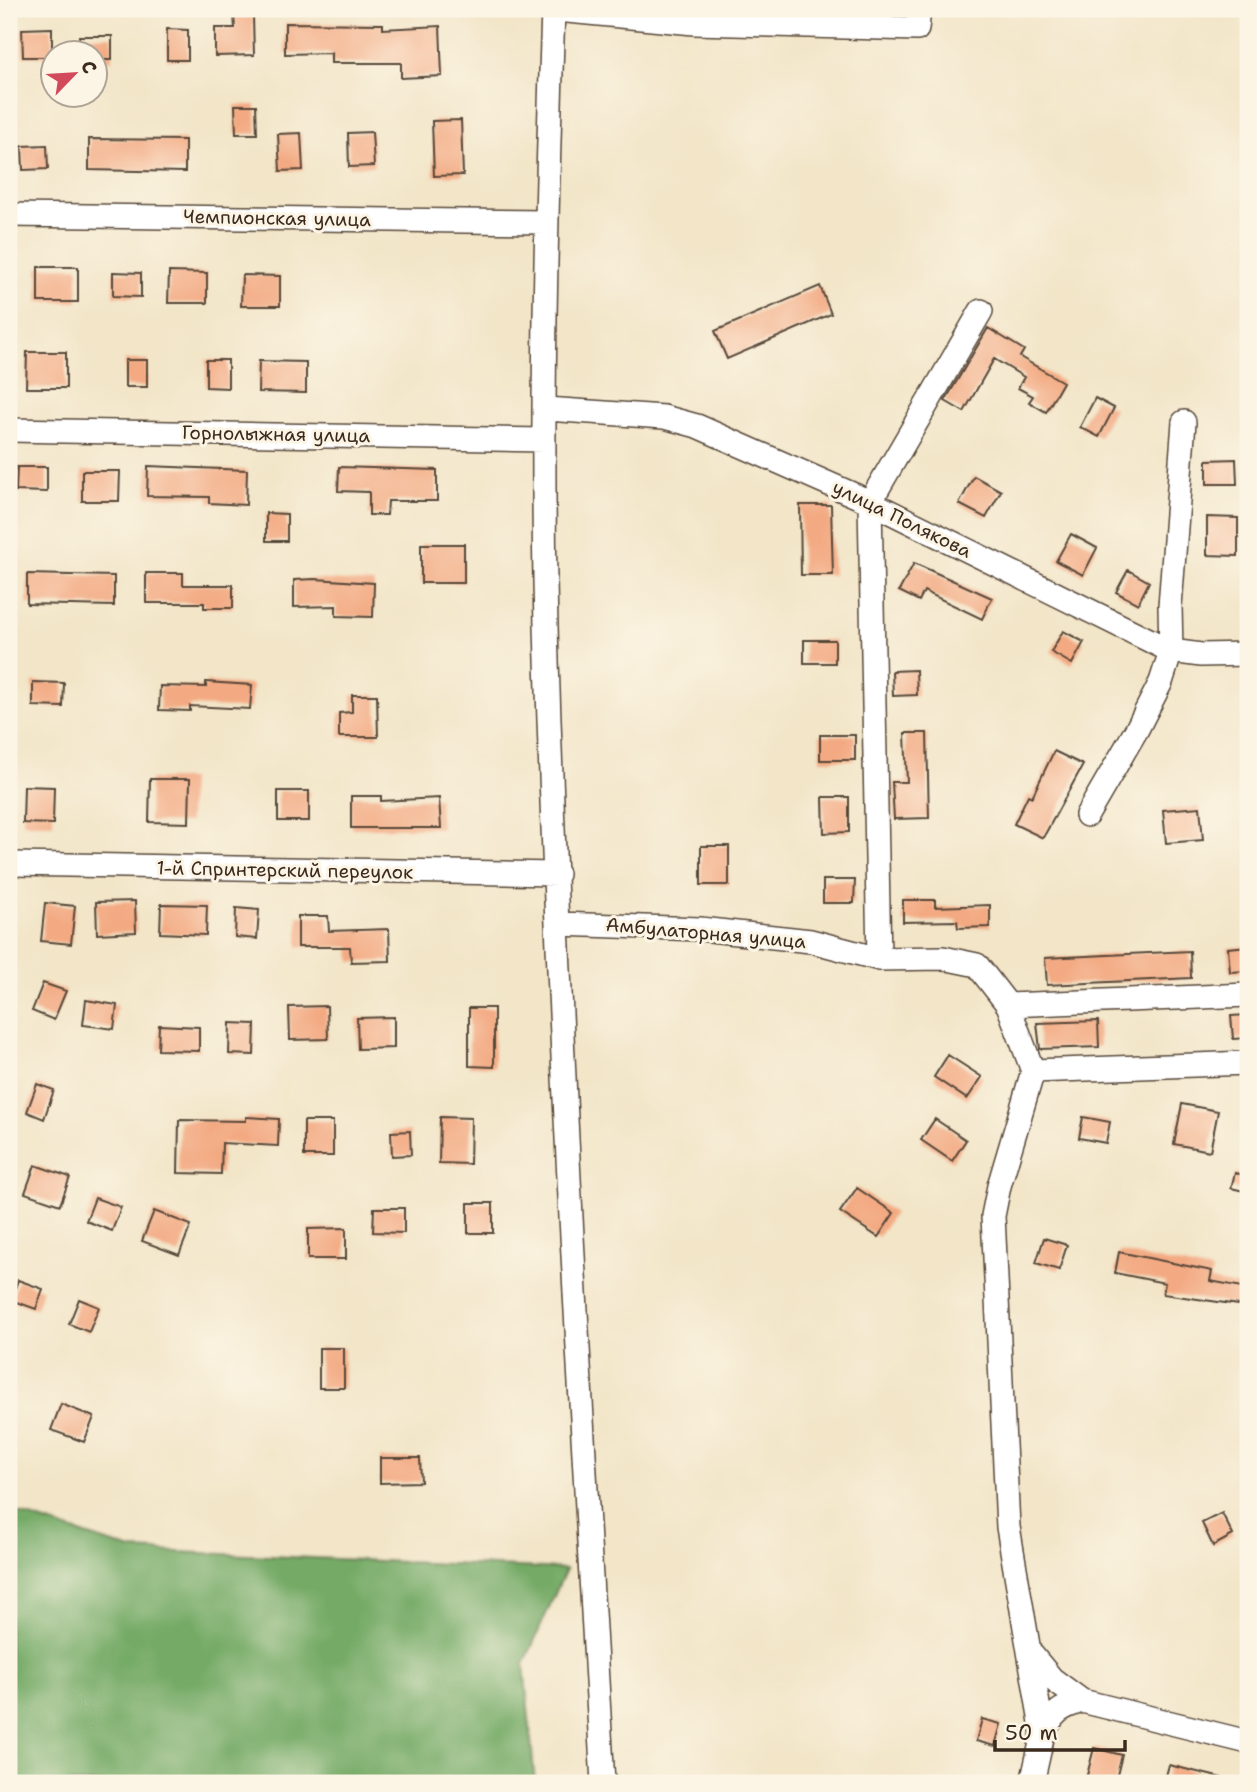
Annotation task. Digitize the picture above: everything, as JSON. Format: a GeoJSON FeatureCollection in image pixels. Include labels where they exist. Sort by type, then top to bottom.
{"type":"FeatureCollection","features":[{"type":"Feature","properties":{"kind":"street"},"geometry":{"type":"LineString","coordinates":[[546,9],[694,23],[917,29],[919,9]]}},
{"type":"Feature","properties":{"kind":"street"},"geometry":{"type":"LineString","coordinates":[[553,9],[546,222],[544,440],[547,658],[574,1297],[603,1783]]}},
{"type":"Feature","properties":{"kind":"street","name":"Чемпионская улица"},"geometry":{"type":"LineString","coordinates":[[9,215],[546,222]]}},
{"type":"Feature","properties":{"kind":"street"},"geometry":{"type":"LineString","coordinates":[[879,959],[870,502],[981,311]]}},
{"type":"Feature","properties":{"kind":"street","name":"улица Полякова"},"geometry":{"type":"LineString","coordinates":[[546,409],[664,417],[697,426],[870,502],[1171,651],[1200,655],[1248,654]]}},
{"type":"Feature","properties":{"kind":"street"},"geometry":{"type":"LineString","coordinates":[[1087,815],[1137,729],[1161,682],[1171,651],[1170,606],[1184,422]]}},
{"type":"Feature","properties":{"kind":"street","name":"Горнолыжная улица"},"geometry":{"type":"LineString","coordinates":[[9,430],[544,440]]}},
{"type":"Feature","properties":{"kind":"street","name":"1-й Спринтерский переулок"},"geometry":{"type":"LineString","coordinates":[[13,864],[557,874]]}},
{"type":"Feature","properties":{"kind":"street","name":"Амбулаторная улица"},"geometry":{"type":"LineString","coordinates":[[559,923],[700,929],[811,941],[879,959],[943,958],[976,965],[995,985],[1008,1005],[1033,1071]]}},
{"type":"Feature","properties":{"kind":"street"},"geometry":{"type":"LineString","coordinates":[[1008,1005],[1248,995]]}},
{"type":"Feature","properties":{"kind":"street"},"geometry":{"type":"LineString","coordinates":[[1043,1734],[1032,1656],[1008,1527],[993,1216],[999,1186],[1033,1071],[1248,1063]]}},
{"type":"Feature","properties":{"kind":"street"},"geometry":{"type":"LineString","coordinates":[[1032,1656],[1052,1679],[1082,1701],[1248,1742]]}},
{"type":"Feature","properties":{"kind":"street"},"geometry":{"type":"LineString","coordinates":[[1032,1783],[1043,1734],[1052,1715],[1059,1708],[1082,1701]]}},
{"type":"Feature","properties":{"kind":"green space"},"geometry":{"type":"Polygon","coordinates":[[[9,1510],[132,1550],[566,1569],[524,1664],[535,1783],[9,1783],[9,1510]]]}},
{"type":"Feature","properties":{"kind":"building"},"geometry":{"type":"Polygon","coordinates":[[[234,16],[253,16],[254,55],[215,56],[215,28],[235,28],[234,16]]]}},
{"type":"Feature","properties":{"kind":"building"},"geometry":{"type":"Polygon","coordinates":[[[285,23],[383,24],[383,29],[440,26],[442,76],[401,78],[401,63],[331,63],[331,53],[285,54],[285,23]]]}},
{"type":"Feature","properties":{"kind":"building"},"geometry":{"type":"Polygon","coordinates":[[[52,28],[52,38],[38,38],[38,57],[23,57],[22,29],[52,28]]]}},
{"type":"Feature","properties":{"kind":"building"},"geometry":{"type":"Polygon","coordinates":[[[167,29],[188,30],[188,60],[167,60],[167,29]]]}},
{"type":"Feature","properties":{"kind":"building"},"geometry":{"type":"Polygon","coordinates":[[[112,36],[112,60],[108,60],[108,38],[79,38],[112,36]]]}},
{"type":"Feature","properties":{"kind":"building"},"geometry":{"type":"Polygon","coordinates":[[[235,105],[256,105],[257,134],[236,134],[235,105]]]}},
{"type":"Feature","properties":{"kind":"building"},"geometry":{"type":"Polygon","coordinates":[[[461,120],[463,175],[434,176],[432,121],[461,120]]]}},
{"type":"Feature","properties":{"kind":"building"},"geometry":{"type":"Polygon","coordinates":[[[372,132],[374,166],[349,167],[348,133],[372,132]]]}},
{"type":"Feature","properties":{"kind":"building"},"geometry":{"type":"Polygon","coordinates":[[[301,133],[303,170],[280,171],[278,134],[301,133]]]}},
{"type":"Feature","properties":{"kind":"building"},"geometry":{"type":"Polygon","coordinates":[[[89,139],[185,140],[185,172],[89,170],[89,139]]]}},
{"type":"Feature","properties":{"kind":"building"},"geometry":{"type":"Polygon","coordinates":[[[47,145],[48,169],[23,170],[22,146],[47,145]]]}},
{"type":"Feature","properties":{"kind":"building"},"geometry":{"type":"Polygon","coordinates":[[[38,267],[78,267],[78,302],[38,302],[38,267]]]}},
{"type":"Feature","properties":{"kind":"building"},"geometry":{"type":"Polygon","coordinates":[[[113,272],[141,273],[141,297],[113,296],[113,272]]]}},
{"type":"Feature","properties":{"kind":"building"},"geometry":{"type":"Polygon","coordinates":[[[169,272],[207,273],[207,303],[168,303],[169,272]]]}},
{"type":"Feature","properties":{"kind":"building"},"geometry":{"type":"Polygon","coordinates":[[[242,275],[280,276],[280,306],[241,306],[242,275]]]}},
{"type":"Feature","properties":{"kind":"building"},"geometry":{"type":"Polygon","coordinates":[[[820,286],[831,314],[727,359],[715,331],[820,286]]]}},
{"type":"Feature","properties":{"kind":"building"},"geometry":{"type":"Polygon","coordinates":[[[988,328],[1024,350],[1020,357],[1063,382],[1046,412],[1029,402],[1033,396],[1018,388],[1024,377],[994,359],[964,412],[945,401],[988,328]]]}},
{"type":"Feature","properties":{"kind":"building"},"geometry":{"type":"Polygon","coordinates":[[[27,352],[66,352],[66,388],[26,388],[27,352]]]}},
{"type":"Feature","properties":{"kind":"building"},"geometry":{"type":"Polygon","coordinates":[[[125,360],[147,360],[147,387],[125,387],[125,360]]]}},
{"type":"Feature","properties":{"kind":"building"},"geometry":{"type":"Polygon","coordinates":[[[206,360],[228,360],[228,388],[206,387],[206,360]]]}},
{"type":"Feature","properties":{"kind":"building"},"geometry":{"type":"Polygon","coordinates":[[[259,361],[306,362],[306,393],[258,392],[259,361]]]}},
{"type":"Feature","properties":{"kind":"building"},"geometry":{"type":"Polygon","coordinates":[[[1095,398],[1114,408],[1099,437],[1080,427],[1095,398]]]}},
{"type":"Feature","properties":{"kind":"building"},"geometry":{"type":"Polygon","coordinates":[[[1236,459],[1237,484],[1207,484],[1207,460],[1236,459]]]}},
{"type":"Feature","properties":{"kind":"building"},"geometry":{"type":"Polygon","coordinates":[[[148,466],[247,470],[246,505],[209,503],[209,497],[147,496],[148,466]]]}},
{"type":"Feature","properties":{"kind":"building"},"geometry":{"type":"Polygon","coordinates":[[[17,467],[47,467],[47,492],[16,491],[17,467]]]}},
{"type":"Feature","properties":{"kind":"building"},"geometry":{"type":"Polygon","coordinates":[[[339,467],[437,470],[437,501],[388,501],[387,515],[369,515],[369,492],[338,491],[339,467]]]}},
{"type":"Feature","properties":{"kind":"building"},"geometry":{"type":"Polygon","coordinates":[[[82,471],[120,471],[119,501],[82,501],[82,471]]]}},
{"type":"Feature","properties":{"kind":"building"},"geometry":{"type":"Polygon","coordinates":[[[974,476],[1001,491],[986,518],[959,504],[974,476]]]}},
{"type":"Feature","properties":{"kind":"building"},"geometry":{"type":"Polygon","coordinates":[[[800,505],[831,505],[833,575],[801,575],[800,505]]]}},
{"type":"Feature","properties":{"kind":"building"},"geometry":{"type":"Polygon","coordinates":[[[266,513],[287,514],[287,541],[266,541],[266,513]]]}},
{"type":"Feature","properties":{"kind":"building"},"geometry":{"type":"Polygon","coordinates":[[[1207,517],[1238,518],[1238,556],[1207,555],[1207,517]]]}},
{"type":"Feature","properties":{"kind":"building"},"geometry":{"type":"Polygon","coordinates":[[[1071,534],[1097,548],[1083,575],[1056,561],[1071,534]]]}},
{"type":"Feature","properties":{"kind":"building"},"geometry":{"type":"Polygon","coordinates":[[[421,544],[464,544],[464,583],[421,583],[421,544]]]}},
{"type":"Feature","properties":{"kind":"building"},"geometry":{"type":"Polygon","coordinates":[[[914,563],[992,598],[982,619],[924,591],[919,601],[899,591],[914,563]]]}},
{"type":"Feature","properties":{"kind":"building"},"geometry":{"type":"Polygon","coordinates":[[[1128,570],[1149,582],[1138,604],[1116,592],[1128,570]]]}},
{"type":"Feature","properties":{"kind":"building"},"geometry":{"type":"Polygon","coordinates":[[[146,573],[183,573],[183,585],[233,585],[233,608],[204,608],[204,603],[146,603],[146,573]]]}},
{"type":"Feature","properties":{"kind":"building"},"geometry":{"type":"Polygon","coordinates":[[[27,574],[114,576],[114,606],[27,604],[27,574]]]}},
{"type":"Feature","properties":{"kind":"building"},"geometry":{"type":"Polygon","coordinates":[[[294,580],[374,583],[373,617],[336,616],[336,606],[294,607],[294,580]]]}},
{"type":"Feature","properties":{"kind":"building"},"geometry":{"type":"Polygon","coordinates":[[[1063,631],[1084,642],[1072,664],[1051,652],[1063,631]]]}},
{"type":"Feature","properties":{"kind":"building"},"geometry":{"type":"Polygon","coordinates":[[[804,640],[835,640],[835,663],[804,663],[804,640]]]}},
{"type":"Feature","properties":{"kind":"building"},"geometry":{"type":"Polygon","coordinates":[[[916,670],[917,695],[893,696],[892,671],[916,670]]]}},
{"type":"Feature","properties":{"kind":"building"},"geometry":{"type":"Polygon","coordinates":[[[33,682],[64,683],[63,707],[33,706],[33,682]]]}},
{"type":"Feature","properties":{"kind":"building"},"geometry":{"type":"Polygon","coordinates":[[[206,682],[252,685],[250,709],[190,706],[190,711],[159,710],[160,686],[206,687],[206,682]]]}},
{"type":"Feature","properties":{"kind":"building"},"geometry":{"type":"Polygon","coordinates":[[[352,695],[377,695],[378,737],[339,737],[339,713],[352,712],[352,695]]]}},
{"type":"Feature","properties":{"kind":"building"},"geometry":{"type":"Polygon","coordinates":[[[905,733],[927,733],[929,818],[894,819],[892,782],[907,782],[905,733]]]}},
{"type":"Feature","properties":{"kind":"building"},"geometry":{"type":"Polygon","coordinates":[[[820,735],[855,735],[855,760],[820,760],[820,735]]]}},
{"type":"Feature","properties":{"kind":"building"},"geometry":{"type":"Polygon","coordinates":[[[1054,751],[1083,765],[1043,838],[1014,824],[1028,795],[1032,797],[1054,751]]]}},
{"type":"Feature","properties":{"kind":"building"},"geometry":{"type":"Polygon","coordinates":[[[150,779],[190,779],[189,823],[149,822],[150,779]]]}},
{"type":"Feature","properties":{"kind":"building"},"geometry":{"type":"Polygon","coordinates":[[[24,786],[54,787],[53,824],[23,823],[24,786]]]}},
{"type":"Feature","properties":{"kind":"building"},"geometry":{"type":"Polygon","coordinates":[[[278,791],[309,791],[309,821],[278,821],[278,791]]]}},
{"type":"Feature","properties":{"kind":"building"},"geometry":{"type":"Polygon","coordinates":[[[351,796],[381,796],[381,801],[439,798],[441,828],[351,828],[351,796]]]}},
{"type":"Feature","properties":{"kind":"building"},"geometry":{"type":"Polygon","coordinates":[[[823,797],[849,797],[849,832],[824,833],[823,797]]]}},
{"type":"Feature","properties":{"kind":"building"},"geometry":{"type":"Polygon","coordinates":[[[1200,807],[1203,840],[1166,843],[1163,810],[1200,807]]]}},
{"type":"Feature","properties":{"kind":"building"},"geometry":{"type":"Polygon","coordinates":[[[701,846],[729,846],[729,885],[701,885],[701,846]]]}},
{"type":"Feature","properties":{"kind":"building"},"geometry":{"type":"Polygon","coordinates":[[[823,880],[855,880],[854,903],[823,903],[823,880]]]}},
{"type":"Feature","properties":{"kind":"building"},"geometry":{"type":"Polygon","coordinates":[[[903,900],[935,900],[935,907],[990,905],[990,927],[958,928],[957,921],[903,922],[903,900]]]}},
{"type":"Feature","properties":{"kind":"building"},"geometry":{"type":"Polygon","coordinates":[[[135,901],[136,932],[97,934],[96,902],[135,901]]]}},
{"type":"Feature","properties":{"kind":"building"},"geometry":{"type":"Polygon","coordinates":[[[45,903],[75,906],[71,944],[41,941],[45,903]]]}},
{"type":"Feature","properties":{"kind":"building"},"geometry":{"type":"Polygon","coordinates":[[[161,904],[207,905],[206,935],[160,933],[161,904]]]}},
{"type":"Feature","properties":{"kind":"building"},"geometry":{"type":"Polygon","coordinates":[[[236,908],[259,910],[257,939],[235,937],[236,908]]]}},
{"type":"Feature","properties":{"kind":"building"},"geometry":{"type":"Polygon","coordinates":[[[298,916],[328,916],[329,931],[389,929],[390,961],[351,962],[350,947],[298,947],[298,916]]]}},
{"type":"Feature","properties":{"kind":"building"},"geometry":{"type":"Polygon","coordinates":[[[1248,946],[1248,971],[1230,972],[1228,948],[1248,946]]]}},
{"type":"Feature","properties":{"kind":"building"},"geometry":{"type":"Polygon","coordinates":[[[1190,951],[1191,978],[1047,985],[1045,958],[1190,951]]]}},
{"type":"Feature","properties":{"kind":"building"},"geometry":{"type":"Polygon","coordinates":[[[43,983],[66,991],[54,1020],[32,1011],[43,983]]]}},
{"type":"Feature","properties":{"kind":"building"},"geometry":{"type":"Polygon","coordinates":[[[86,1000],[117,1005],[114,1029],[83,1025],[86,1000]]]}},
{"type":"Feature","properties":{"kind":"building"},"geometry":{"type":"Polygon","coordinates":[[[327,1006],[328,1039],[290,1040],[289,1007],[327,1006]]]}},
{"type":"Feature","properties":{"kind":"building"},"geometry":{"type":"Polygon","coordinates":[[[469,1008],[494,1008],[494,1067],[469,1066],[469,1008]]]}},
{"type":"Feature","properties":{"kind":"building"},"geometry":{"type":"Polygon","coordinates":[[[1248,1015],[1248,1038],[1233,1039],[1231,1016],[1248,1015]]]}},
{"type":"Feature","properties":{"kind":"building"},"geometry":{"type":"Polygon","coordinates":[[[394,1017],[394,1048],[358,1049],[357,1018],[394,1017]]]}},
{"type":"Feature","properties":{"kind":"building"},"geometry":{"type":"Polygon","coordinates":[[[1098,1021],[1099,1047],[1040,1049],[1037,1023],[1098,1021]]]}},
{"type":"Feature","properties":{"kind":"building"},"geometry":{"type":"Polygon","coordinates":[[[230,1023],[255,1024],[254,1055],[229,1054],[230,1023]]]}},
{"type":"Feature","properties":{"kind":"building"},"geometry":{"type":"Polygon","coordinates":[[[159,1025],[199,1027],[199,1051],[158,1050],[159,1025]]]}},
{"type":"Feature","properties":{"kind":"building"},"geometry":{"type":"Polygon","coordinates":[[[948,1055],[982,1077],[967,1099],[934,1077],[948,1055]]]}},
{"type":"Feature","properties":{"kind":"building"},"geometry":{"type":"Polygon","coordinates":[[[37,1084],[54,1090],[44,1119],[27,1112],[37,1084]]]}},
{"type":"Feature","properties":{"kind":"building"},"geometry":{"type":"Polygon","coordinates":[[[1182,1104],[1218,1111],[1210,1151],[1174,1144],[1182,1104]]]}},
{"type":"Feature","properties":{"kind":"building"},"geometry":{"type":"Polygon","coordinates":[[[246,1117],[279,1119],[278,1146],[222,1143],[221,1174],[178,1173],[179,1120],[246,1121],[246,1117]]]}},
{"type":"Feature","properties":{"kind":"building"},"geometry":{"type":"Polygon","coordinates":[[[440,1117],[471,1118],[470,1164],[439,1163],[440,1117]]]}},
{"type":"Feature","properties":{"kind":"building"},"geometry":{"type":"Polygon","coordinates":[[[1083,1117],[1110,1122],[1106,1143],[1079,1138],[1083,1117]]]}},
{"type":"Feature","properties":{"kind":"building"},"geometry":{"type":"Polygon","coordinates":[[[935,1119],[966,1140],[952,1161],[921,1140],[935,1119]]]}},
{"type":"Feature","properties":{"kind":"building"},"geometry":{"type":"Polygon","coordinates":[[[304,1121],[333,1121],[333,1156],[304,1156],[304,1121]]]}},
{"type":"Feature","properties":{"kind":"building"},"geometry":{"type":"Polygon","coordinates":[[[410,1131],[411,1155],[392,1156],[391,1132],[410,1131]]]}},
{"type":"Feature","properties":{"kind":"building"},"geometry":{"type":"Polygon","coordinates":[[[35,1165],[70,1177],[60,1205],[25,1193],[35,1165]]]}},
{"type":"Feature","properties":{"kind":"building"},"geometry":{"type":"Polygon","coordinates":[[[1235,1173],[1248,1176],[1248,1192],[1231,1188],[1235,1173]]]}},
{"type":"Feature","properties":{"kind":"building"},"geometry":{"type":"Polygon","coordinates":[[[857,1188],[894,1213],[878,1237],[840,1212],[857,1188]]]}},
{"type":"Feature","properties":{"kind":"building"},"geometry":{"type":"Polygon","coordinates":[[[95,1198],[121,1207],[112,1231],[86,1221],[95,1198]]]}},
{"type":"Feature","properties":{"kind":"building"},"geometry":{"type":"Polygon","coordinates":[[[468,1203],[493,1203],[493,1233],[468,1233],[468,1203]]]}},
{"type":"Feature","properties":{"kind":"building"},"geometry":{"type":"Polygon","coordinates":[[[374,1208],[404,1208],[404,1233],[373,1232],[374,1208]]]}},
{"type":"Feature","properties":{"kind":"building"},"geometry":{"type":"Polygon","coordinates":[[[154,1211],[191,1225],[179,1255],[142,1241],[154,1211]]]}},
{"type":"Feature","properties":{"kind":"building"},"geometry":{"type":"Polygon","coordinates":[[[346,1228],[346,1259],[308,1259],[308,1229],[346,1228]]]}},
{"type":"Feature","properties":{"kind":"building"},"geometry":{"type":"Polygon","coordinates":[[[1044,1238],[1067,1245],[1059,1270],[1036,1263],[1044,1238]]]}},
{"type":"Feature","properties":{"kind":"building"},"geometry":{"type":"Polygon","coordinates":[[[1119,1252],[1212,1271],[1210,1281],[1248,1288],[1246,1306],[1163,1294],[1165,1283],[1115,1273],[1119,1252]]]}},
{"type":"Feature","properties":{"kind":"building"},"geometry":{"type":"Polygon","coordinates":[[[18,1280],[43,1289],[36,1309],[11,1300],[18,1280]]]}},
{"type":"Feature","properties":{"kind":"building"},"geometry":{"type":"Polygon","coordinates":[[[79,1299],[99,1307],[89,1332],[69,1324],[79,1299]]]}},
{"type":"Feature","properties":{"kind":"building"},"geometry":{"type":"Polygon","coordinates":[[[319,1348],[344,1348],[344,1388],[319,1388],[319,1348]]]}},
{"type":"Feature","properties":{"kind":"building"},"geometry":{"type":"Polygon","coordinates":[[[61,1404],[94,1417],[84,1442],[51,1430],[61,1404]]]}},
{"type":"Feature","properties":{"kind":"building"},"geometry":{"type":"Polygon","coordinates":[[[380,1458],[420,1458],[421,1482],[380,1483],[380,1458]]]}},
{"type":"Feature","properties":{"kind":"building"},"geometry":{"type":"Polygon","coordinates":[[[1222,1513],[1233,1535],[1213,1546],[1202,1523],[1222,1513]]]}},
{"type":"Feature","properties":{"kind":"building"},"geometry":{"type":"Polygon","coordinates":[[[982,1719],[1001,1724],[995,1746],[976,1741],[982,1719]]]}},
{"type":"Feature","properties":{"kind":"building"},"geometry":{"type":"Polygon","coordinates":[[[1094,1748],[1122,1755],[1115,1783],[1085,1783],[1094,1748]]]}},
{"type":"Feature","properties":{"kind":"building"},"geometry":{"type":"Polygon","coordinates":[[[1169,1765],[1222,1778],[1222,1783],[1164,1783],[1169,1765]]]}}]}
